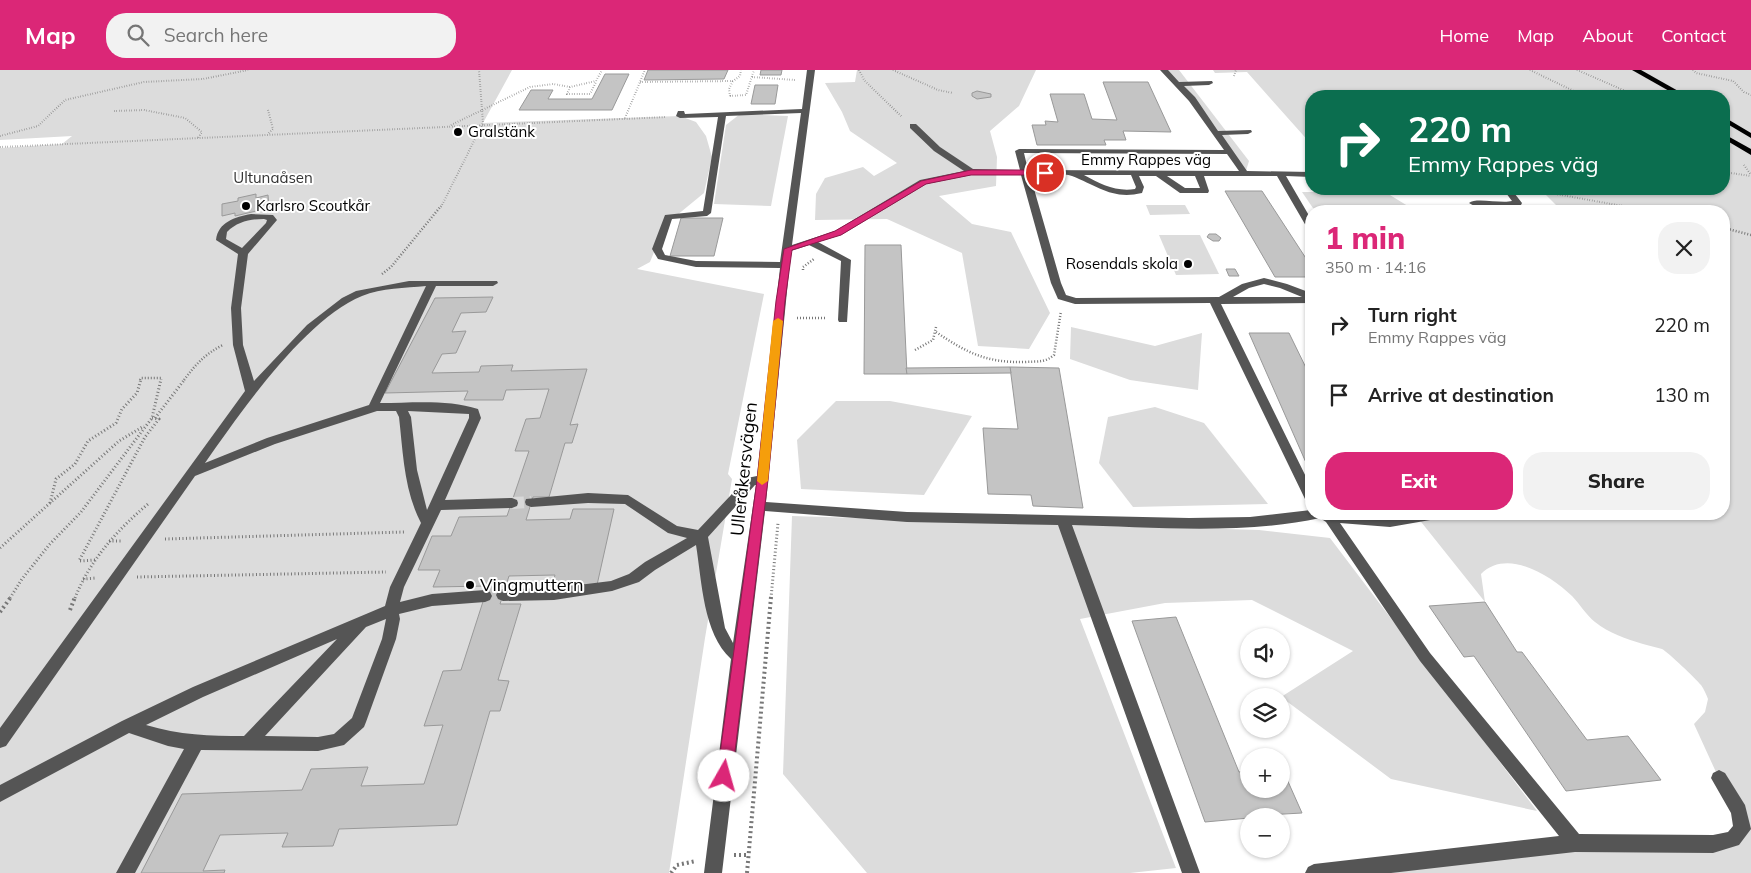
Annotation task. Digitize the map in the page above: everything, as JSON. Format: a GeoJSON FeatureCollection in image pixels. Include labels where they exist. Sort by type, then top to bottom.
{"type":"FeatureCollection","features":[{"type":"Feature","properties":{"kind":"main road"},"geometry":{"type":"LineString","coordinates":[[1628,70],[1656,90]]}},
{"type":"Feature","properties":{"kind":"main road"},"geometry":{"type":"LineString","coordinates":[[1636,70],[1672,90]]}},
{"type":"Feature","properties":{"kind":"main road"},"geometry":{"type":"LineString","coordinates":[[1730,123],[1751,136]]}},
{"type":"Feature","properties":{"kind":"main road"},"geometry":{"type":"LineString","coordinates":[[1730,140],[1751,153]]}},
{"type":"Feature","properties":{"kind":"street","name":"Ulleråkersvägen"},"geometry":{"type":"LineString","coordinates":[[713,873],[738,657],[759,506],[785,265],[810,70]]}},
{"type":"Feature","properties":{"kind":"street"},"geometry":{"type":"LineString","coordinates":[[1164,70],[1192,99],[1245,174]]}},
{"type":"Feature","properties":{"kind":"street"},"geometry":{"type":"LineString","coordinates":[[1178,84],[1209,83]]}},
{"type":"Feature","properties":{"kind":"street"},"geometry":{"type":"LineString","coordinates":[[680,115],[805,111]]}},
{"type":"Feature","properties":{"kind":"street"},"geometry":{"type":"LineString","coordinates":[[722,115],[706,213],[668,217],[657,249],[662,257],[696,264],[785,265]]}},
{"type":"Feature","properties":{"kind":"street"},"geometry":{"type":"LineString","coordinates":[[913,126],[937,149],[971,172]]}},
{"type":"Feature","properties":{"kind":"street"},"geometry":{"type":"LineString","coordinates":[[1216,133],[1248,132]]}},
{"type":"Feature","properties":{"kind":"street"},"geometry":{"type":"LineString","coordinates":[[1229,152],[1019,151],[1056,283],[1062,297],[1075,301],[1217,301],[1305,298]]}},
{"type":"Feature","properties":{"kind":"street","name":"Emmy Rappes väg"},"geometry":{"type":"LineString","coordinates":[[788,249],[838,233],[923,182],[971,172],[1305,174]]}},
{"type":"Feature","properties":{"kind":"street"},"geometry":{"type":"LineString","coordinates":[[1073,173],[1116,193],[1139,192],[1140,187],[1134,173]]}},
{"type":"Feature","properties":{"kind":"street"},"geometry":{"type":"LineString","coordinates":[[1158,174],[1183,191],[1205,191],[1199,174]]}},
{"type":"Feature","properties":{"kind":"street"},"geometry":{"type":"LineString","coordinates":[[1280,174],[1305,216]]}},
{"type":"Feature","properties":{"kind":"street"},"geometry":{"type":"LineString","coordinates":[[1508,205],[1518,203],[1512,195]]}},
{"type":"Feature","properties":{"kind":"street"},"geometry":{"type":"LineString","coordinates":[[1473,203],[1493,205]]}},
{"type":"Feature","properties":{"kind":"street"},"geometry":{"type":"LineString","coordinates":[[243,254],[221,240],[222,230],[231,223],[247,218],[270,217],[272,220],[270,224],[243,254],[236,308],[238,340],[246,378],[251,391]]}},
{"type":"Feature","properties":{"kind":"street"},"geometry":{"type":"LineString","coordinates":[[810,242],[846,260],[844,318]]}},
{"type":"Feature","properties":{"kind":"street"},"geometry":{"type":"LineString","coordinates":[[1217,301],[1244,284],[1258,280],[1279,283],[1305,295]]}},
{"type":"Feature","properties":{"kind":"street"},"geometry":{"type":"LineString","coordinates":[[0,741],[251,391],[311,328],[334,308],[358,293],[395,286],[494,283]]}},
{"type":"Feature","properties":{"kind":"street"},"geometry":{"type":"LineString","coordinates":[[376,407],[374,400],[432,285]]}},
{"type":"Feature","properties":{"kind":"street"},"geometry":{"type":"LineString","coordinates":[[1217,301],[1305,486]]}},
{"type":"Feature","properties":{"kind":"street"},"geometry":{"type":"LineString","coordinates":[[128,726],[168,739],[196,743],[318,744],[338,740],[349,732],[358,722],[389,639],[394,619],[391,610],[397,587],[454,468],[475,418],[474,412],[468,410],[376,407],[271,442],[192,473]]}},
{"type":"Feature","properties":{"kind":"street"},"geometry":{"type":"LineString","coordinates":[[400,407],[404,418],[411,470],[418,491],[425,527]]}},
{"type":"Feature","properties":{"kind":"street"},"geometry":{"type":"LineString","coordinates":[[503,595],[554,594],[612,586],[634,578],[650,566],[701,536],[752,481],[762,480]]}},
{"type":"Feature","properties":{"kind":"street"},"geometry":{"type":"LineString","coordinates":[[531,502],[588,498],[628,500],[673,530],[701,536]]}},
{"type":"Feature","properties":{"kind":"street"},"geometry":{"type":"LineString","coordinates":[[435,505],[512,503]]}},
{"type":"Feature","properties":{"kind":"street"},"geometry":{"type":"LineString","coordinates":[[759,506],[907,517],[1189,523],[1250,522],[1305,517]]}},
{"type":"Feature","properties":{"kind":"street"},"geometry":{"type":"LineString","coordinates":[[1063,520],[1191,873]]}},
{"type":"Feature","properties":{"kind":"street"},"geometry":{"type":"LineString","coordinates":[[1326,520],[1425,658],[1575,842]]}},
{"type":"Feature","properties":{"kind":"street"},"geometry":{"type":"LineString","coordinates":[[1371,520],[1390,522],[1402,520]]}},
{"type":"Feature","properties":{"kind":"street"},"geometry":{"type":"LineString","coordinates":[[701,536],[718,628],[726,645],[738,657]]}},
{"type":"Feature","properties":{"kind":"street"},"geometry":{"type":"LineString","coordinates":[[0,794],[128,726],[198,692],[363,621],[391,610],[432,600],[485,596]]}},
{"type":"Feature","properties":{"kind":"street"},"geometry":{"type":"LineString","coordinates":[[247,744],[363,621]]}},
{"type":"Feature","properties":{"kind":"street"},"geometry":{"type":"LineString","coordinates":[[125,873],[196,743]]}},
{"type":"Feature","properties":{"kind":"street"},"geometry":{"type":"LineString","coordinates":[[1314,873],[1575,842],[1713,844],[1733,839],[1742,829],[1740,811],[1719,778]]}},
{"type":"Feature","properties":{"kind":"path"},"geometry":{"type":"LineString","coordinates":[[0,136],[38,126],[66,100],[144,82],[202,78],[248,70]]}},
{"type":"Feature","properties":{"kind":"path"},"geometry":{"type":"LineString","coordinates":[[358,293],[391,267],[441,207],[483,123],[479,70]]}},
{"type":"Feature","properties":{"kind":"path"},"geometry":{"type":"LineString","coordinates":[[570,87],[567,94],[590,94],[602,70]]}},
{"type":"Feature","properties":{"kind":"path"},"geometry":{"type":"LineString","coordinates":[[625,118],[645,70]]}},
{"type":"Feature","properties":{"kind":"path"},"geometry":{"type":"LineString","coordinates":[[740,114],[730,96],[729,89],[733,81],[740,76],[741,70]]}},
{"type":"Feature","properties":{"kind":"path"},"geometry":{"type":"LineString","coordinates":[[730,96],[746,95],[754,70]]}},
{"type":"Feature","properties":{"kind":"path"},"geometry":{"type":"LineString","coordinates":[[859,70],[864,80],[913,126]]}},
{"type":"Feature","properties":{"kind":"path"},"geometry":{"type":"LineString","coordinates":[[893,70],[938,90],[953,93]]}},
{"type":"Feature","properties":{"kind":"path"},"geometry":{"type":"LineString","coordinates":[[1234,76],[1236,70]]}},
{"type":"Feature","properties":{"kind":"path"},"geometry":{"type":"LineString","coordinates":[[1530,70],[1572,90]]}},
{"type":"Feature","properties":{"kind":"path"},"geometry":{"type":"LineString","coordinates":[[1577,70],[1623,90]]}},
{"type":"Feature","properties":{"kind":"path"},"geometry":{"type":"LineString","coordinates":[[1693,70],[1696,73],[1733,81],[1744,92],[1751,95]]}},
{"type":"Feature","properties":{"kind":"path"},"geometry":{"type":"LineString","coordinates":[[752,77],[798,80]]}},
{"type":"Feature","properties":{"kind":"path"},"geometry":{"type":"LineString","coordinates":[[449,126],[530,87],[553,84],[570,87],[596,81]]}},
{"type":"Feature","properties":{"kind":"path"},"geometry":{"type":"LineString","coordinates":[[640,82],[733,81]]}},
{"type":"Feature","properties":{"kind":"path"},"geometry":{"type":"LineString","coordinates":[[114,111],[144,110],[185,118],[202,132],[197,139]]}},
{"type":"Feature","properties":{"kind":"path"},"geometry":{"type":"LineString","coordinates":[[268,110],[273,129],[268,135]]}},
{"type":"Feature","properties":{"kind":"path"},"geometry":{"type":"LineString","coordinates":[[0,147],[680,115]]}},
{"type":"Feature","properties":{"kind":"path"},"geometry":{"type":"LineString","coordinates":[[1730,173],[1751,176]]}},
{"type":"Feature","properties":{"kind":"path"},"geometry":{"type":"LineString","coordinates":[[1561,195],[1615,205]]}},
{"type":"Feature","properties":{"kind":"path"},"geometry":{"type":"LineString","coordinates":[[1730,230],[1751,235]]}},
{"type":"Feature","properties":{"kind":"path"},"geometry":{"type":"LineString","coordinates":[[802,275],[803,267],[827,250]]}},
{"type":"Feature","properties":{"kind":"path"},"geometry":{"type":"LineString","coordinates":[[936,332],[967,352],[982,358],[1003,361],[1046,361],[1054,355],[1062,297]]}},
{"type":"Feature","properties":{"kind":"path"},"geometry":{"type":"LineString","coordinates":[[796,328],[798,309]]}},
{"type":"Feature","properties":{"kind":"path"},"geometry":{"type":"LineString","coordinates":[[797,318],[844,318]]}},
{"type":"Feature","properties":{"kind":"path"},"geometry":{"type":"LineString","coordinates":[[915,350],[932,343],[936,327]]}},
{"type":"Feature","properties":{"kind":"path"},"geometry":{"type":"LineString","coordinates":[[0,612],[22,579],[49,545],[80,512],[146,425],[199,360],[216,348],[238,340]]}},
{"type":"Feature","properties":{"kind":"path"},"geometry":{"type":"LineString","coordinates":[[50,503],[56,479],[75,464],[88,441],[116,423],[122,409],[137,393],[141,378],[161,378],[153,418]]}},
{"type":"Feature","properties":{"kind":"path"},"geometry":{"type":"LineString","coordinates":[[95,560],[79,561],[145,436],[159,419],[153,418]]}},
{"type":"Feature","properties":{"kind":"path"},"geometry":{"type":"LineString","coordinates":[[0,548],[119,441],[146,425]]}},
{"type":"Feature","properties":{"kind":"path"},"geometry":{"type":"LineString","coordinates":[[747,873],[779,508]]}},
{"type":"Feature","properties":{"kind":"path"},"geometry":{"type":"LineString","coordinates":[[144,540],[425,527]]}},
{"type":"Feature","properties":{"kind":"path"},"geometry":{"type":"LineString","coordinates":[[118,577],[404,572]]}},
{"type":"Feature","properties":{"kind":"path"},"geometry":{"type":"LineString","coordinates":[[671,873],[677,865],[715,856]]}},
{"type":"Feature","properties":{"kind":"green space","name":"Ultunaåsen"},"geometry":{"type":"Polygon","coordinates":[[[0,70],[512,70],[483,123],[680,116],[696,122],[706,136],[712,157],[704,193],[665,225],[650,262],[637,269],[764,294],[728,474],[732,479],[705,638],[669,873],[0,873],[0,148],[62,144],[72,136],[0,140],[0,70]]]}},
{"type":"Feature","properties":{"kind":"green space"},"geometry":{"type":"Polygon","coordinates":[[[857,70],[1036,70],[1019,106],[990,131],[997,157],[996,186],[939,196],[972,224],[1011,232],[1050,313],[1029,349],[978,346],[962,253],[887,219],[815,220],[816,194],[825,178],[863,167],[874,176],[897,163],[850,131],[842,112],[825,83],[855,82],[857,70]]]}},
{"type":"Feature","properties":{"kind":"green space"},"geometry":{"type":"Polygon","coordinates":[[[1164,70],[1179,70],[1249,161],[1245,174],[1192,99],[1164,70]]]}},
{"type":"Feature","properties":{"kind":"green space"},"geometry":{"type":"Polygon","coordinates":[[[1213,70],[1751,70],[1751,873],[1314,873],[1575,843],[1713,844],[1742,829],[1694,724],[1705,712],[1708,699],[1701,685],[1688,672],[1662,649],[1624,638],[1600,626],[1563,588],[1528,567],[1503,564],[1491,567],[1481,574],[1485,602],[1420,520],[1730,520],[1730,205],[1556,205],[1546,195],[1730,195],[1730,90],[1305,90],[1305,137],[1247,72],[1215,73],[1213,70]]]}},
{"type":"Feature","properties":{"kind":"green space"},"geometry":{"type":"Polygon","coordinates":[[[740,114],[788,116],[771,206],[714,204],[726,125],[740,114]]]}},
{"type":"Feature","properties":{"kind":"green space"},"geometry":{"type":"Polygon","coordinates":[[[1302,192],[1305,192],[1305,195],[1390,195],[1406,205],[1311,205],[1302,192]]]}},
{"type":"Feature","properties":{"kind":"green space"},"geometry":{"type":"Polygon","coordinates":[[[1146,205],[1185,205],[1190,214],[1150,215],[1146,205]]]}},
{"type":"Feature","properties":{"kind":"green space"},"geometry":{"type":"Polygon","coordinates":[[[1159,235],[1200,235],[1219,274],[1176,275],[1159,235]]]}},
{"type":"Feature","properties":{"kind":"green space"},"geometry":{"type":"Polygon","coordinates":[[[1071,327],[1155,346],[1202,333],[1198,390],[1130,380],[1070,359],[1071,327]]]}},
{"type":"Feature","properties":{"kind":"green space"},"geometry":{"type":"Polygon","coordinates":[[[836,401],[890,401],[972,416],[924,495],[801,489],[797,440],[836,401]]]}},
{"type":"Feature","properties":{"kind":"green space"},"geometry":{"type":"Polygon","coordinates":[[[1155,407],[1204,423],[1268,504],[1133,507],[1099,463],[1108,417],[1155,407]]]}},
{"type":"Feature","properties":{"kind":"green space"},"geometry":{"type":"Polygon","coordinates":[[[792,516],[1259,530],[1330,538],[1537,811],[1391,779],[1290,704],[1290,691],[1353,651],[1252,600],[1165,603],[1080,619],[1176,868],[1130,873],[867,873],[783,774],[792,516]]]}},
{"type":"Feature","properties":{"kind":"building"},"geometry":{"type":"Polygon","coordinates":[[[648,70],[728,70],[724,79],[644,80],[648,70]]]}},
{"type":"Feature","properties":{"kind":"building"},"geometry":{"type":"Polygon","coordinates":[[[761,70],[782,70],[781,75],[760,75],[761,70]]]}},
{"type":"Feature","properties":{"kind":"building"},"geometry":{"type":"Polygon","coordinates":[[[605,74],[629,74],[612,110],[519,110],[531,90],[553,90],[548,99],[592,99],[605,74]]]}},
{"type":"Feature","properties":{"kind":"building"},"geometry":{"type":"Polygon","coordinates":[[[1103,82],[1148,82],[1171,132],[1123,131],[1126,140],[1104,140],[1106,145],[1037,145],[1032,125],[1046,125],[1045,121],[1058,122],[1050,94],[1084,94],[1092,119],[1117,120],[1103,82]]]}},
{"type":"Feature","properties":{"kind":"building"},"geometry":{"type":"Polygon","coordinates":[[[755,85],[778,85],[775,104],[751,104],[755,85]]]}},
{"type":"Feature","properties":{"kind":"building"},"geometry":{"type":"Polygon","coordinates":[[[977,91],[991,94],[991,97],[977,99],[972,96],[972,93],[977,91]]]}},
{"type":"Feature","properties":{"kind":"building"},"geometry":{"type":"Polygon","coordinates":[[[1225,191],[1262,191],[1305,257],[1305,277],[1275,277],[1225,191]]]}},
{"type":"Feature","properties":{"kind":"building","name":"Karlsro Scoutkår"},"geometry":{"type":"Polygon","coordinates":[[[256,194],[256,198],[268,195],[269,208],[235,216],[235,213],[222,216],[222,204],[238,201],[238,198],[256,194]]]}},
{"type":"Feature","properties":{"kind":"building"},"geometry":{"type":"Polygon","coordinates":[[[681,218],[723,218],[714,256],[670,256],[681,218]]]}},
{"type":"Feature","properties":{"kind":"building"},"geometry":{"type":"Polygon","coordinates":[[[1209,234],[1216,234],[1221,238],[1219,241],[1213,241],[1207,237],[1209,234]]]}},
{"type":"Feature","properties":{"kind":"building"},"geometry":{"type":"Polygon","coordinates":[[[865,245],[901,245],[907,374],[864,374],[865,245]]]}},
{"type":"Feature","properties":{"kind":"building"},"geometry":{"type":"Polygon","coordinates":[[[1226,269],[1235,269],[1239,276],[1229,276],[1226,269]]]}},
{"type":"Feature","properties":{"kind":"building","name":"Vingmuttern"},"geometry":{"type":"Polygon","coordinates":[[[493,297],[486,312],[461,313],[452,332],[466,331],[456,353],[442,354],[432,373],[479,372],[481,366],[513,365],[511,371],[587,369],[570,425],[578,424],[572,443],[565,443],[549,497],[533,497],[526,520],[570,519],[573,509],[614,509],[597,585],[552,586],[555,575],[509,576],[500,604],[521,604],[498,680],[509,681],[500,711],[490,711],[457,825],[339,829],[333,846],[282,847],[288,833],[220,835],[203,871],[225,870],[224,873],[141,873],[182,794],[302,790],[311,769],[368,767],[361,786],[424,784],[443,725],[424,726],[443,671],[461,670],[488,586],[433,587],[440,570],[418,570],[432,536],[451,536],[459,517],[507,516],[529,451],[515,451],[526,419],[540,418],[549,389],[506,390],[503,400],[464,400],[468,391],[385,393],[435,298],[493,297]]]}},
{"type":"Feature","properties":{"kind":"building"},"geometry":{"type":"Polygon","coordinates":[[[1249,333],[1289,333],[1305,366],[1305,460],[1249,333]]]}},
{"type":"Feature","properties":{"kind":"building"},"geometry":{"type":"Polygon","coordinates":[[[1010,367],[1059,368],[1083,508],[1033,506],[1031,495],[988,494],[983,428],[1018,429],[1010,367]]]}},
{"type":"Feature","properties":{"kind":"building"},"geometry":{"type":"Polygon","coordinates":[[[1010,367],[1011,373],[907,374],[906,368],[1010,367]]]}},
{"type":"Feature","properties":{"kind":"building"},"geometry":{"type":"Polygon","coordinates":[[[1485,602],[1517,652],[1522,652],[1587,740],[1628,736],[1661,780],[1566,791],[1474,656],[1464,657],[1429,606],[1485,602]]]}},
{"type":"Feature","properties":{"kind":"building"},"geometry":{"type":"Polygon","coordinates":[[[1176,617],[1240,772],[1240,798],[1290,798],[1290,786],[1302,813],[1290,814],[1290,808],[1240,808],[1240,819],[1205,822],[1132,621],[1176,617]]]}},
{"type":"Feature","properties":{"kind":"tunnel"},"geometry":{"type":"LineString","coordinates":[[512,503],[531,502]]}},
{"type":"Feature","properties":{"kind":"slow traffic"},"geometry":{"type":"LineString","coordinates":[[762,481],[778,321]]}},
{"type":"Feature","properties":{"kind":"place","name":"Gralstänk"},"geometry":{"type":"Point","coordinates":[458,132]}},
{"type":"Feature","properties":{"kind":"place","name":"Karlsro Scoutkår"},"geometry":{"type":"Point","coordinates":[246,206]}},
{"type":"Feature","properties":{"kind":"place","name":"Rosendals skola"},"geometry":{"type":"Point","coordinates":[1188,264]}},
{"type":"Feature","properties":{"kind":"place","name":"Vingmuttern"},"geometry":{"type":"Point","coordinates":[470,585]}},
{"type":"Feature","properties":{"kind":"route"},"geometry":{"type":"LineString","coordinates":[[724,776],[762,480],[780,301],[788,249],[838,233],[923,182],[971,172],[1045,173]]}}]}
